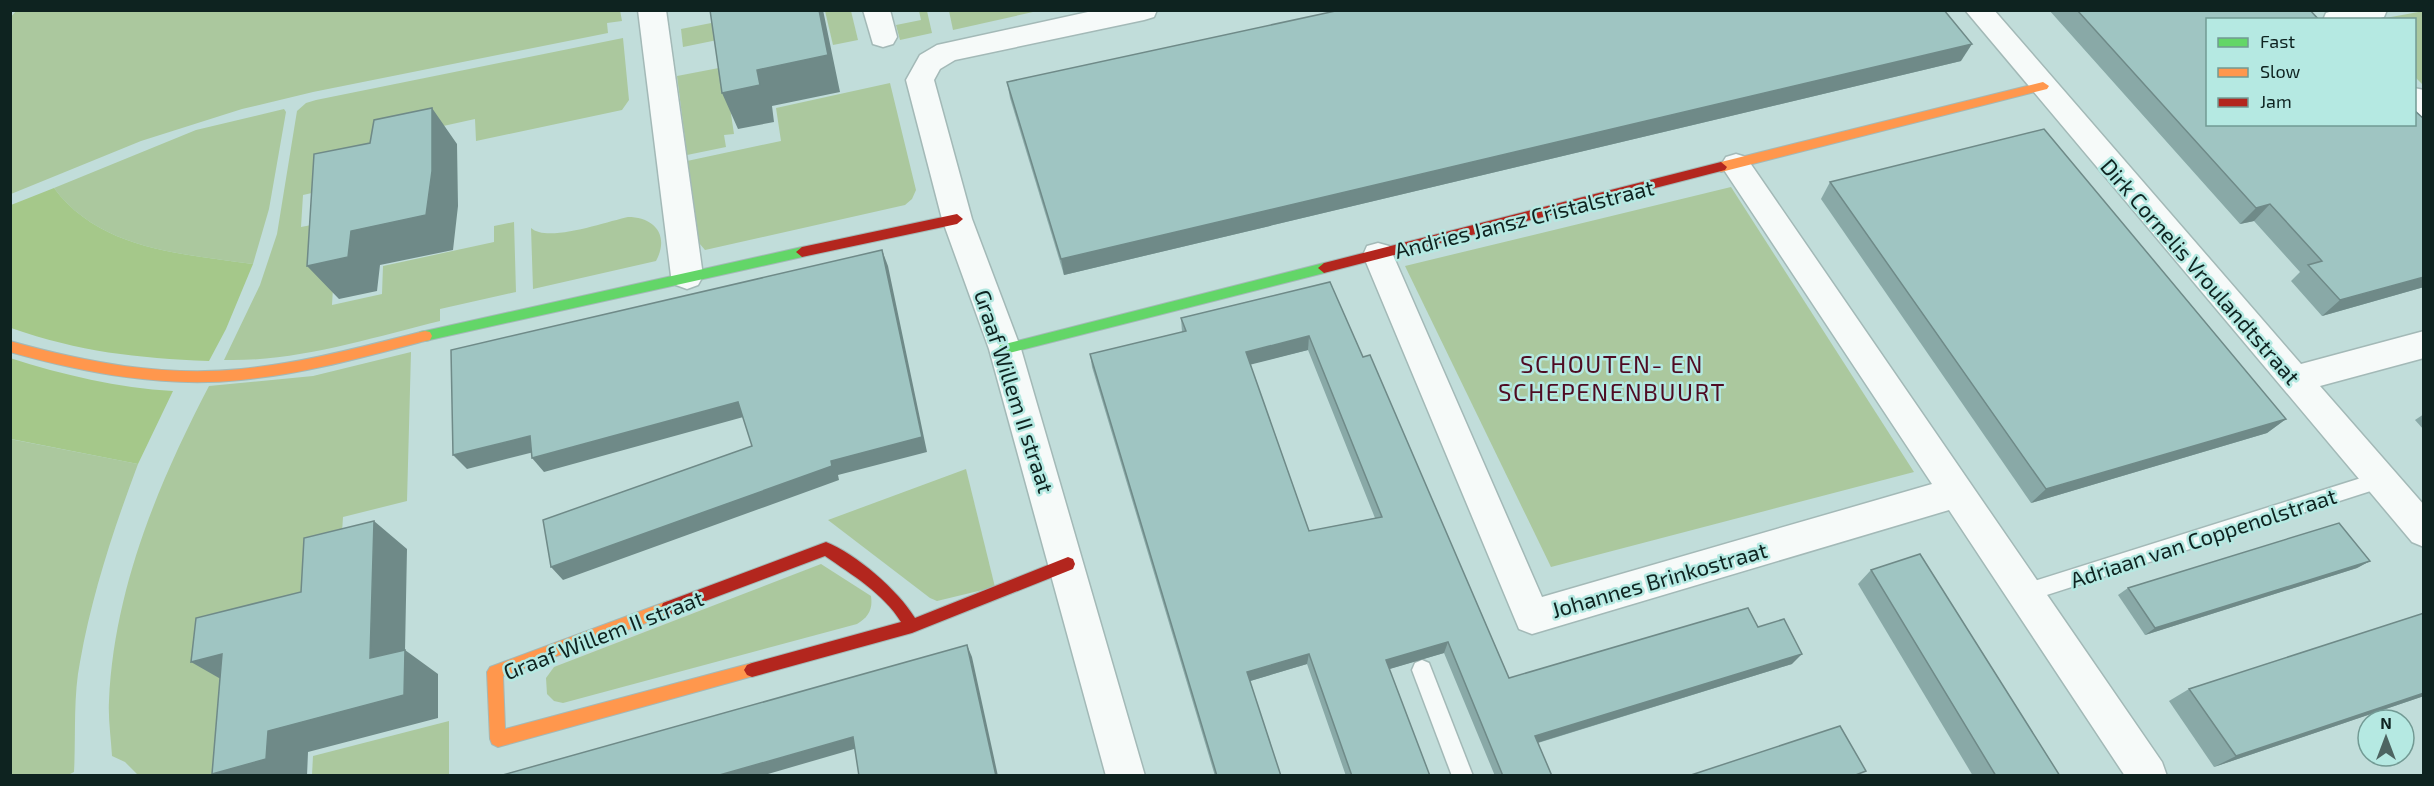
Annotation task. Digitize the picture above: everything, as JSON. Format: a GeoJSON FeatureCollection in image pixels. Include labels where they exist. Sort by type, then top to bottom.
{"type":"FeatureCollection","features":[{"type":"Feature","properties":{"kind":"street"},"geometry":{"type":"LineString","coordinates":[[652,10],[687,276]]}},
{"type":"Feature","properties":{"kind":"street"},"geometry":{"type":"LineString","coordinates":[[876,10],[883,37]]}},
{"type":"Feature","properties":{"kind":"street"},"geometry":{"type":"LineString","coordinates":[[1090,16],[1144,10]]}},
{"type":"Feature","properties":{"kind":"street","name":"Dirk Cornelis Vroulandtstraat"},"geometry":{"type":"LineString","coordinates":[[1978,10],[2424,531]]}},
{"type":"Feature","properties":{"kind":"street"},"geometry":{"type":"LineString","coordinates":[[2343,18],[2374,10]]}},
{"type":"Feature","properties":{"kind":"street","name":"Graaf Willem II straat"},"geometry":{"type":"LineString","coordinates":[[1090,16],[947,52],[930,62],[920,80],[957,219],[1005,349],[1068,564],[1126,776]]}},
{"type":"Feature","properties":{"kind":"street","name":"Andries Jansz Cristalstraat"},"geometry":{"type":"LineString","coordinates":[[1005,349],[2043,86]]}},
{"type":"Feature","properties":{"kind":"street"},"geometry":{"type":"LineString","coordinates":[[1736,165],[2148,776]]}},
{"type":"Feature","properties":{"kind":"street"},"geometry":{"type":"LineString","coordinates":[[10,345],[56,360],[117,371],[207,376],[250,374],[335,359],[687,276],[957,219]]}},
{"type":"Feature","properties":{"kind":"street","name":"Johannes Brinkostraat"},"geometry":{"type":"LineString","coordinates":[[1378,255],[1532,617],[1957,492]]}},
{"type":"Feature","properties":{"kind":"street"},"geometry":{"type":"LineString","coordinates":[[2294,380],[2424,344]]}},
{"type":"Feature","properties":{"kind":"street","name":"Graaf Willem II straat"},"geometry":{"type":"LineString","coordinates":[[912,626],[904,608],[893,596],[826,549],[495,672],[498,739],[912,626],[1068,564]]}},
{"type":"Feature","properties":{"kind":"lane","name":"Adriaan van Coppenolstraat"},"geometry":{"type":"LineString","coordinates":[[2025,593],[2380,480]]}},
{"type":"Feature","properties":{"kind":"lane"},"geometry":{"type":"LineString","coordinates":[[1422,670],[1463,776]]}},
{"type":"Feature","properties":{"kind":"green space"},"geometry":{"type":"Polygon","coordinates":[[[620,10],[622,21],[607,23],[608,33],[313,92],[242,109],[141,141],[11,194],[10,18],[16,11],[620,10]]]}},
{"type":"Feature","properties":{"kind":"green space"},"geometry":{"type":"Polygon","coordinates":[[[949,10],[1042,10],[953,30],[949,11],[949,10]]]}},
{"type":"Feature","properties":{"kind":"green space"},"geometry":{"type":"Polygon","coordinates":[[[772,11],[776,28],[683,47],[681,29],[772,11]]]}},
{"type":"Feature","properties":{"kind":"green space"},"geometry":{"type":"Polygon","coordinates":[[[825,11],[851,11],[858,40],[833,45],[825,11]]]}},
{"type":"Feature","properties":{"kind":"green space"},"geometry":{"type":"Polygon","coordinates":[[[919,11],[927,11],[932,33],[900,40],[896,25],[921,20],[919,11]]]}},
{"type":"Feature","properties":{"kind":"green space"},"geometry":{"type":"Polygon","coordinates":[[[2424,11],[2424,85],[2416,78],[2416,18],[2386,18],[2424,11]]]}},
{"type":"Feature","properties":{"kind":"green space"},"geometry":{"type":"Polygon","coordinates":[[[623,38],[629,100],[622,110],[476,141],[475,119],[398,136],[397,174],[303,195],[301,227],[337,220],[332,305],[382,294],[383,266],[494,242],[494,226],[514,222],[516,292],[440,309],[440,321],[333,348],[279,357],[224,360],[260,285],[277,234],[297,111],[306,103],[623,38]]]}},
{"type":"Feature","properties":{"kind":"green space"},"geometry":{"type":"Polygon","coordinates":[[[724,67],[734,134],[724,135],[726,147],[687,155],[677,76],[724,67]]]}},
{"type":"Feature","properties":{"kind":"green space"},"geometry":{"type":"Polygon","coordinates":[[[890,83],[916,190],[912,199],[905,205],[705,250],[699,243],[687,161],[781,141],[776,108],[890,83]]]}},
{"type":"Feature","properties":{"kind":"green space"},"geometry":{"type":"Polygon","coordinates":[[[284,109],[286,112],[269,209],[253,264],[171,252],[118,237],[95,225],[73,209],[54,188],[196,130],[284,109]]]}},
{"type":"Feature","properties":{"kind":"green space"},"geometry":{"type":"Polygon","coordinates":[[[1731,187],[1914,472],[1551,567],[1405,266],[1731,187]]]}},
{"type":"Feature","properties":{"kind":"green space"},"geometry":{"type":"Polygon","coordinates":[[[54,188],[73,209],[95,225],[118,237],[171,252],[253,264],[226,329],[209,361],[157,358],[85,348],[11,328],[11,205],[54,188]]]}},
{"type":"Feature","properties":{"kind":"green space"},"geometry":{"type":"Polygon","coordinates":[[[628,217],[645,220],[657,229],[661,243],[656,261],[533,289],[531,228],[539,232],[563,232],[628,217]]]}},
{"type":"Feature","properties":{"kind":"green space"},"geometry":{"type":"Polygon","coordinates":[[[411,352],[407,501],[343,517],[340,563],[251,775],[138,775],[125,762],[112,756],[109,701],[120,618],[129,578],[156,499],[209,386],[313,376],[411,352]]]}},
{"type":"Feature","properties":{"kind":"green space"},"geometry":{"type":"Polygon","coordinates":[[[10,358],[91,380],[173,391],[138,464],[11,439],[10,358]]]}},
{"type":"Feature","properties":{"kind":"green space"},"geometry":{"type":"Polygon","coordinates":[[[10,439],[138,464],[104,562],[85,637],[76,689],[74,772],[68,775],[11,775],[10,439]]]}},
{"type":"Feature","properties":{"kind":"green space"},"geometry":{"type":"Polygon","coordinates":[[[966,469],[995,587],[937,601],[828,520],[966,469]]]}},
{"type":"Feature","properties":{"kind":"green space"},"geometry":{"type":"Polygon","coordinates":[[[821,564],[871,596],[869,613],[857,624],[563,703],[554,701],[547,694],[546,678],[554,667],[821,564]]]}},
{"type":"Feature","properties":{"kind":"green space"},"geometry":{"type":"Polygon","coordinates":[[[449,721],[449,775],[312,775],[313,756],[449,721]]]}},
{"type":"Feature","properties":{"kind":"building"},"geometry":{"type":"Polygon","coordinates":[[[710,10],[819,10],[828,55],[757,70],[760,85],[722,93],[710,10]]]}},
{"type":"Feature","properties":{"kind":"building"},"geometry":{"type":"Polygon","coordinates":[[[1340,10],[1944,10],[1972,44],[1061,259],[1007,82],[1340,10]]]}},
{"type":"Feature","properties":{"kind":"building"},"geometry":{"type":"Polygon","coordinates":[[[2077,10],[2310,10],[2317,18],[2206,18],[2206,126],[2416,126],[2416,112],[2424,119],[2424,277],[2340,300],[2308,265],[2322,261],[2270,204],[2256,208],[2077,10]]]}},
{"type":"Feature","properties":{"kind":"building"},"geometry":{"type":"Polygon","coordinates":[[[432,108],[432,171],[426,215],[351,231],[348,257],[307,266],[314,154],[370,143],[374,120],[432,108]]]}},
{"type":"Feature","properties":{"kind":"building"},"geometry":{"type":"Polygon","coordinates":[[[2044,129],[2286,419],[2046,489],[1830,182],[2044,129]]]}},
{"type":"Feature","properties":{"kind":"building"},"geometry":{"type":"Polygon","coordinates":[[[882,250],[922,437],[831,461],[832,466],[551,567],[543,520],[752,446],[738,402],[532,458],[530,436],[453,455],[451,350],[882,250]]]}},
{"type":"Feature","properties":{"kind":"building"},"geometry":{"type":"Polygon","coordinates":[[[1330,282],[1363,357],[1370,355],[1509,678],[1748,608],[1758,627],[1784,619],[1802,654],[1535,736],[1552,776],[1503,776],[1448,642],[1386,660],[1430,776],[1352,776],[1309,654],[1247,672],[1281,776],[1217,776],[1090,354],[1186,331],[1181,318],[1330,282]],[[1309,336],[1246,352],[1309,531],[1382,517],[1309,336]]]}},
{"type":"Feature","properties":{"kind":"building"},"geometry":{"type":"Polygon","coordinates":[[[374,521],[370,658],[405,650],[404,695],[268,731],[266,759],[212,774],[222,654],[191,662],[196,618],[301,592],[304,538],[374,521]]]}},
{"type":"Feature","properties":{"kind":"building"},"geometry":{"type":"Polygon","coordinates":[[[2339,523],[2370,561],[2155,628],[2128,588],[2339,523]]]}},
{"type":"Feature","properties":{"kind":"building"},"geometry":{"type":"Polygon","coordinates":[[[1920,554],[2060,776],[1996,776],[1871,570],[1920,554]]]}},
{"type":"Feature","properties":{"kind":"building"},"geometry":{"type":"Polygon","coordinates":[[[2424,613],[2424,693],[2379,708],[2356,708],[2356,716],[2236,756],[2189,689],[2424,613]]]}},
{"type":"Feature","properties":{"kind":"building"},"geometry":{"type":"Polygon","coordinates":[[[967,645],[996,776],[859,776],[853,737],[716,776],[499,776],[967,645]]]}},
{"type":"Feature","properties":{"kind":"building"},"geometry":{"type":"Polygon","coordinates":[[[1840,726],[1866,771],[1853,776],[1688,776],[1840,726]]]}},
{"type":"Feature","properties":{"kind":"traffic: fast"},"geometry":{"type":"LineString","coordinates":[[425,336],[802,252]]}},
{"type":"Feature","properties":{"kind":"traffic: fast"},"geometry":{"type":"LineString","coordinates":[[1005,349],[1324,268]]}},
{"type":"Feature","properties":{"kind":"traffic: slow"},"geometry":{"type":"LineString","coordinates":[[1721,167],[2043,86]]}},
{"type":"Feature","properties":{"kind":"traffic: slow"},"geometry":{"type":"LineString","coordinates":[[10,346],[107,369],[206,377],[292,368],[425,336]]}},
{"type":"Feature","properties":{"kind":"traffic: slow"},"geometry":{"type":"LineString","coordinates":[[668,608],[495,672],[498,739],[752,670]]}},
{"type":"Feature","properties":{"kind":"traffic: jam"},"geometry":{"type":"LineString","coordinates":[[1324,268],[1721,167]]}},
{"type":"Feature","properties":{"kind":"traffic: jam"},"geometry":{"type":"LineString","coordinates":[[802,252],[957,219]]}},
{"type":"Feature","properties":{"kind":"traffic: jam"},"geometry":{"type":"LineString","coordinates":[[668,608],[826,549],[874,582],[895,602],[912,626]]}},
{"type":"Feature","properties":{"kind":"traffic: jam"},"geometry":{"type":"LineString","coordinates":[[752,670],[912,626],[1068,564]]}},
{"type":"Feature","properties":{"kind":"district","name":"SCHOUTEN- EN SCHEPENENBUURT"},"geometry":{"type":"Point","coordinates":[1612,377]}}]}
